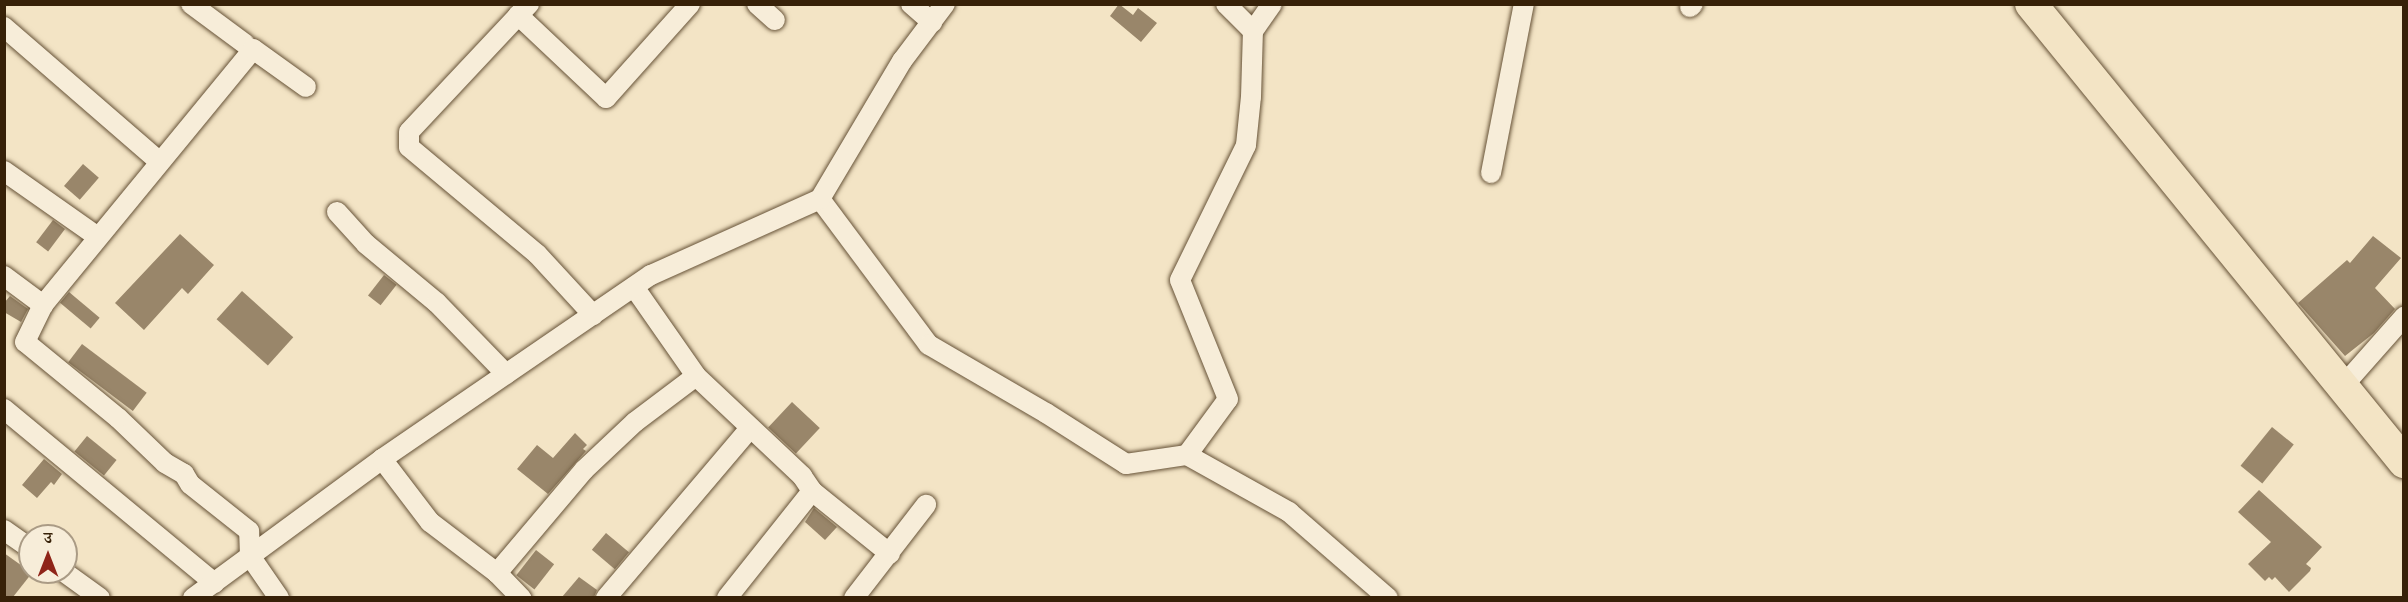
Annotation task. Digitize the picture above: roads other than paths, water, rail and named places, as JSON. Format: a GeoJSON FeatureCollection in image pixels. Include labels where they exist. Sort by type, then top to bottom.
{"type":"FeatureCollection","features":[{"type":"Feature","properties":{"kind":"main road"},"geometry":{"type":"LineString","coordinates":[[2031,4],[2403,462]]}},
{"type":"Feature","properties":{"kind":"street"},"geometry":{"type":"LineString","coordinates":[[191,4],[245,44]]}},
{"type":"Feature","properties":{"kind":"street"},"geometry":{"type":"LineString","coordinates":[[593,315],[537,254],[409,147],[409,132],[524,10],[606,98],[690,4]]}},
{"type":"Feature","properties":{"kind":"street"},"geometry":{"type":"LineString","coordinates":[[757,4],[774,20]]}},
{"type":"Feature","properties":{"kind":"street"},"geometry":{"type":"LineString","coordinates":[[911,4],[932,22]]}},
{"type":"Feature","properties":{"kind":"street"},"geometry":{"type":"LineString","coordinates":[[193,597],[382,459],[651,275],[820,199],[902,61],[945,4]]}},
{"type":"Feature","properties":{"kind":"street"},"geometry":{"type":"LineString","coordinates":[[1226,4],[1253,31]]}},
{"type":"Feature","properties":{"kind":"street"},"geometry":{"type":"LineString","coordinates":[[1187,455],[1228,399],[1180,280],[1246,145],[1251,96],[1253,31],[1272,4]]}},
{"type":"Feature","properties":{"kind":"street"},"geometry":{"type":"LineString","coordinates":[[1491,173],[1524,4]]}},
{"type":"Feature","properties":{"kind":"street"},"geometry":{"type":"LineString","coordinates":[[4,27],[160,162]]}},
{"type":"Feature","properties":{"kind":"street"},"geometry":{"type":"LineString","coordinates":[[279,597],[250,556],[249,531],[190,484],[184,474],[165,464],[118,418],[25,342],[43,305],[253,49],[306,87]]}},
{"type":"Feature","properties":{"kind":"street"},"geometry":{"type":"LineString","coordinates":[[4,171],[98,237]]}},
{"type":"Feature","properties":{"kind":"street"},"geometry":{"type":"LineString","coordinates":[[820,199],[929,345],[1126,464],[1187,455],[1289,512],[1388,597]]}},
{"type":"Feature","properties":{"kind":"street"},"geometry":{"type":"LineString","coordinates":[[337,212],[366,244],[437,303],[506,374]]}},
{"type":"Feature","properties":{"kind":"street"},"geometry":{"type":"LineString","coordinates":[[4,276],[43,305]]}},
{"type":"Feature","properties":{"kind":"street"},"geometry":{"type":"LineString","coordinates":[[634,287],[696,376],[802,476],[812,491],[890,554]]}},
{"type":"Feature","properties":{"kind":"street"},"geometry":{"type":"LineString","coordinates":[[2342,387],[2403,317]]}},
{"type":"Feature","properties":{"kind":"street"},"geometry":{"type":"LineString","coordinates":[[497,573],[584,470],[635,422],[696,376]]}},
{"type":"Feature","properties":{"kind":"street"},"geometry":{"type":"LineString","coordinates":[[4,410],[214,583]]}},
{"type":"Feature","properties":{"kind":"street"},"geometry":{"type":"LineString","coordinates":[[606,597],[750,428]]}},
{"type":"Feature","properties":{"kind":"street"},"geometry":{"type":"LineString","coordinates":[[382,459],[430,522],[497,573],[521,597]]}},
{"type":"Feature","properties":{"kind":"street"},"geometry":{"type":"LineString","coordinates":[[727,597],[812,491]]}},
{"type":"Feature","properties":{"kind":"street"},"geometry":{"type":"LineString","coordinates":[[854,597],[890,554],[926,505]]}},
{"type":"Feature","properties":{"kind":"street"},"geometry":{"type":"LineString","coordinates":[[4,530],[18,540]]}},
{"type":"Feature","properties":{"kind":"street"},"geometry":{"type":"LineString","coordinates":[[78,582],[100,597]]}}]}
